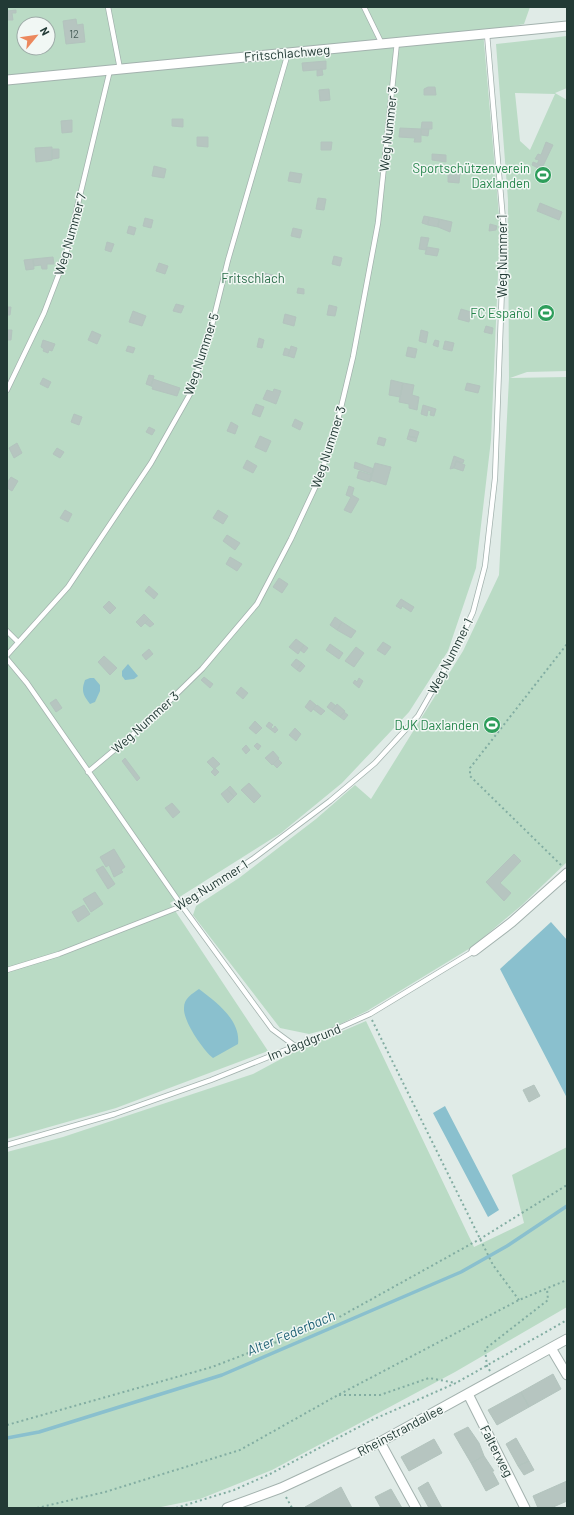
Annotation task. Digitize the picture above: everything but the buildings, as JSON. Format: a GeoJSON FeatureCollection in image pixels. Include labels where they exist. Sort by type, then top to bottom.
{"type":"FeatureCollection","features":[{"type":"Feature","properties":{"kind":"street","name":"Fritschlachweg"},"geometry":{"type":"LineString","coordinates":[[7,80],[567,26]]}},
{"type":"Feature","properties":{"kind":"street","name":"Im Jagdgrund"},"geometry":{"type":"LineString","coordinates":[[474,951],[512,922],[564,870]]}},
{"type":"Feature","properties":{"kind":"street","name":"Rheinstrandallee"},"geometry":{"type":"LineString","coordinates":[[227,1508],[281,1488],[380,1442],[567,1339]]}},
{"type":"Feature","properties":{"kind":"street"},"geometry":{"type":"LineString","coordinates":[[551,1348],[567,1375]]}},
{"type":"Feature","properties":{"kind":"street","name":"Falterweg"},"geometry":{"type":"LineString","coordinates":[[468,1394],[525,1508]]}},
{"type":"Feature","properties":{"kind":"street"},"geometry":{"type":"LineString","coordinates":[[380,1442],[416,1508]]}},
{"type":"Feature","properties":{"kind":"lane"},"geometry":{"type":"LineString","coordinates":[[108,7],[120,69]]}},
{"type":"Feature","properties":{"kind":"lane"},"geometry":{"type":"LineString","coordinates":[[364,7],[382,44]]}},
{"type":"Feature","properties":{"kind":"lane","name":"Weg Nummer 1"},"geometry":{"type":"LineString","coordinates":[[7,970],[59,954],[182,906],[254,858],[330,801],[375,763],[418,716],[455,651],[473,612],[485,566],[495,478],[504,232],[487,34]]}},
{"type":"Feature","properties":{"kind":"lane","name":"Weg Nummer 3"},"geometry":{"type":"LineString","coordinates":[[88,772],[150,720],[202,669],[257,604],[291,539],[320,477],[338,420],[353,357],[378,223],[397,42]]}},
{"type":"Feature","properties":{"kind":"lane","name":"Weg Nummer 5"},"geometry":{"type":"LineString","coordinates":[[7,655],[68,587],[151,463],[190,394],[211,329],[228,260],[288,53]]}},
{"type":"Feature","properties":{"kind":"lane","name":"Weg Nummer 7"},"geometry":{"type":"LineString","coordinates":[[7,390],[44,313],[65,258],[110,70]]}},
{"type":"Feature","properties":{"kind":"lane"},"geometry":{"type":"LineString","coordinates":[[7,632],[18,642]]}},
{"type":"Feature","properties":{"kind":"lane"},"geometry":{"type":"LineString","coordinates":[[7,659],[31,689],[182,906],[272,1029],[295,1046]]}},
{"type":"Feature","properties":{"kind":"lane","name":"Im Jagdgrund"},"geometry":{"type":"LineString","coordinates":[[7,1145],[115,1114],[211,1080],[295,1046],[370,1014],[474,951]]}},
{"type":"Feature","properties":{"kind":"path"},"geometry":{"type":"LineString","coordinates":[[564,870],[470,776],[470,768],[567,644]]}},
{"type":"Feature","properties":{"kind":"path"},"geometry":{"type":"LineString","coordinates":[[370,1014],[484,1248],[493,1265],[519,1300]]}},
{"type":"Feature","properties":{"kind":"path"},"geometry":{"type":"LineString","coordinates":[[7,1425],[212,1367],[334,1320],[480,1239],[567,1185]]}},
{"type":"Feature","properties":{"kind":"path"},"geometry":{"type":"LineString","coordinates":[[37,1508],[105,1492],[240,1450],[338,1395],[519,1300],[567,1280]]}},
{"type":"Feature","properties":{"kind":"path"},"geometry":{"type":"LineString","coordinates":[[494,1379],[487,1366],[484,1349],[548,1300],[547,1289]]}},
{"type":"Feature","properties":{"kind":"path"},"geometry":{"type":"LineString","coordinates":[[176,1508],[234,1490],[270,1474],[372,1420],[456,1383],[567,1320]]}},
{"type":"Feature","properties":{"kind":"path"},"geometry":{"type":"LineString","coordinates":[[338,1395],[380,1395],[429,1378],[456,1383]]}},
{"type":"Feature","properties":{"kind":"path"},"geometry":{"type":"LineString","coordinates":[[281,1488],[292,1508]]}},
{"type":"Feature","properties":{"kind":"green space","name":"Fritschlach"},"geometry":{"type":"Polygon","coordinates":[[[7,7],[530,7],[524,24],[483,31],[500,227],[491,440],[476,568],[448,651],[409,712],[342,783],[281,833],[170,903],[268,1051],[116,1108],[7,1139],[7,7]]]}},
{"type":"Feature","properties":{"kind":"green space","name":"DJK Daxlanden"},"geometry":{"type":"Polygon","coordinates":[[[567,36],[567,88],[555,93],[567,100],[567,371],[527,372],[510,378],[567,377],[567,862],[522,905],[472,947],[367,1011],[332,1028],[309,1034],[280,1028],[193,915],[196,906],[239,878],[316,819],[355,785],[371,799],[463,651],[499,575],[509,378],[508,200],[496,44],[567,36]],[[515,93],[520,141],[530,150],[555,94],[515,93]]]}},
{"type":"Feature","properties":{"kind":"green space"},"geometry":{"type":"Polygon","coordinates":[[[366,1021],[474,1247],[524,1223],[512,1175],[567,1147],[567,1307],[455,1372],[272,1470],[200,1499],[156,1508],[7,1508],[7,1152],[63,1137],[253,1074],[294,1052],[366,1021]]]}},
{"type":"Feature","properties":{"kind":"water"},"geometry":{"type":"Polygon","coordinates":[[[128,664],[138,676],[134,679],[125,680],[122,676],[122,671],[128,664]]]}},
{"type":"Feature","properties":{"kind":"water"},"geometry":{"type":"Polygon","coordinates":[[[94,678],[100,685],[100,691],[95,702],[90,704],[84,695],[83,687],[85,680],[94,678]]]}},
{"type":"Feature","properties":{"kind":"water"},"geometry":{"type":"Polygon","coordinates":[[[551,922],[567,940],[567,1098],[500,969],[551,922]]]}},
{"type":"Feature","properties":{"kind":"water"},"geometry":{"type":"Polygon","coordinates":[[[199,989],[226,1012],[236,1027],[238,1035],[238,1044],[213,1058],[204,1049],[194,1035],[185,1014],[185,1002],[199,989]]]}},
{"type":"Feature","properties":{"kind":"water"},"geometry":{"type":"Polygon","coordinates":[[[445,1106],[499,1210],[488,1217],[433,1113],[445,1106]]]}},
{"type":"Feature","properties":{"kind":"waterway","name":"Alter Federbach"},"geometry":{"type":"LineString","coordinates":[[7,1438],[39,1432],[222,1375],[461,1272],[507,1246],[567,1206]]}},
{"type":"Feature","properties":{"kind":"place","name":"Sportschützenverein Daxlanden"},"geometry":{"type":"Point","coordinates":[543,175]}},
{"type":"Feature","properties":{"kind":"place","name":"FC Español"},"geometry":{"type":"Point","coordinates":[546,313]}},
{"type":"Feature","properties":{"kind":"place","name":"DJK Daxlanden"},"geometry":{"type":"Point","coordinates":[492,725]}}]}
